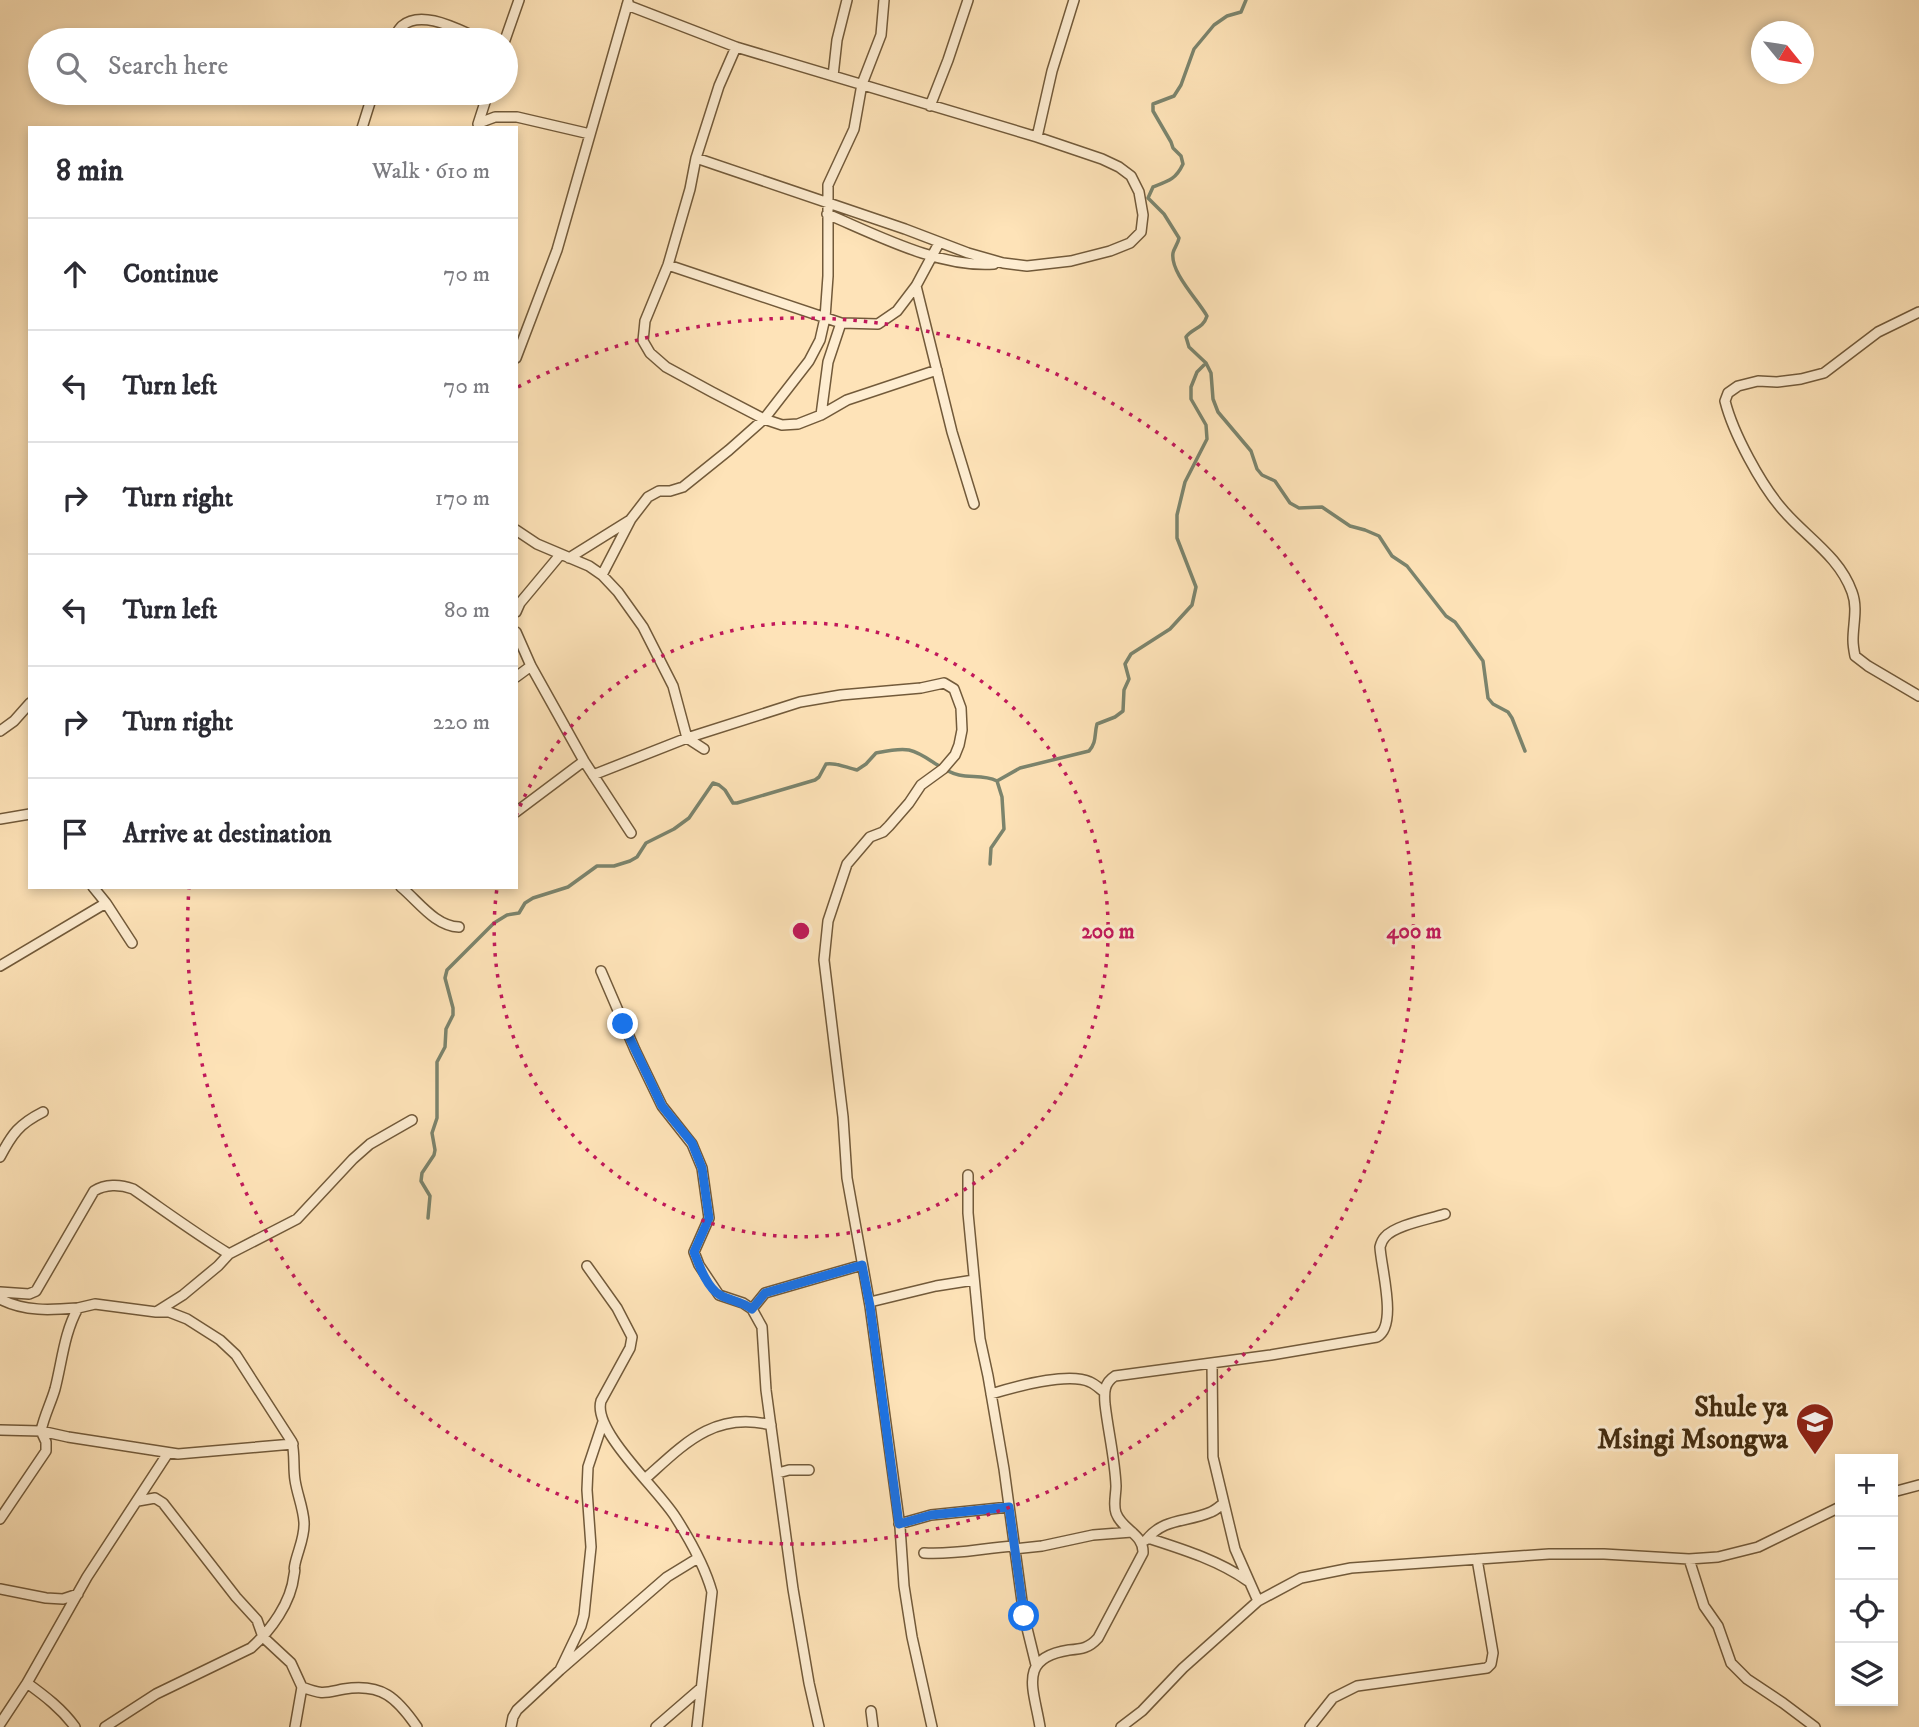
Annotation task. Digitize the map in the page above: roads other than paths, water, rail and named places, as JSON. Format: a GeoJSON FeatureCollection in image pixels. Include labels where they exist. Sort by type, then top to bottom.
{"type":"FeatureCollection","features":[{"type":"Feature","properties":{"kind":"street"},"geometry":{"type":"LineString","coordinates":[[509,28],[519,0]]}},
{"type":"Feature","properties":{"kind":"street"},"geometry":{"type":"LineString","coordinates":[[833,76],[837,40],[847,0]]}},
{"type":"Feature","properties":{"kind":"street"},"geometry":{"type":"LineString","coordinates":[[602,575],[631,519],[648,497],[659,491],[670,491],[683,486],[764,419],[809,361],[820,340],[825,318],[828,276],[828,185],[854,129],[862,84],[881,36],[884,0]]}},
{"type":"Feature","properties":{"kind":"street"},"geometry":{"type":"LineString","coordinates":[[930,106],[968,0]]}},
{"type":"Feature","properties":{"kind":"street"},"geometry":{"type":"LineString","coordinates":[[1037,137],[1052,71],[1074,0]]}},
{"type":"Feature","properties":{"kind":"street"},"geometry":{"type":"LineString","coordinates":[[518,353],[557,250],[628,3],[736,47],[1102,159],[1131,176],[1139,192],[1143,215],[1141,232],[1130,243],[1071,261],[1027,266],[1003,263],[969,264],[883,238],[827,209],[696,158]]}},
{"type":"Feature","properties":{"kind":"street"},"geometry":{"type":"LineString","coordinates":[[401,28],[416,20],[437,22],[452,28]]}},
{"type":"Feature","properties":{"kind":"street"},"geometry":{"type":"LineString","coordinates":[[736,47],[719,86],[696,158],[685,209],[668,265],[645,321],[643,341],[650,353],[666,367],[764,419],[782,425],[798,424],[847,400],[937,370]]}},
{"type":"Feature","properties":{"kind":"street"},"geometry":{"type":"LineString","coordinates":[[363,126],[369,105]]}},
{"type":"Feature","properties":{"kind":"street"},"geometry":{"type":"LineString","coordinates":[[478,125],[484,105]]}},
{"type":"Feature","properties":{"kind":"street"},"geometry":{"type":"LineString","coordinates":[[478,125],[495,117],[517,117],[590,134]]}},
{"type":"Feature","properties":{"kind":"street"},"geometry":{"type":"LineString","coordinates":[[827,209],[905,229],[1003,263]]}},
{"type":"Feature","properties":{"kind":"street"},"geometry":{"type":"LineString","coordinates":[[668,265],[841,323],[878,324],[897,311],[916,286],[939,243]]}},
{"type":"Feature","properties":{"kind":"street"},"geometry":{"type":"LineString","coordinates":[[916,286],[952,432],[974,504]]}},
{"type":"Feature","properties":{"kind":"street"},"geometry":{"type":"LineString","coordinates":[[1919,312],[1878,332],[1824,373],[1801,379],[1758,381],[1738,386],[1728,393],[1725,401],[1761,482],[1783,511],[1832,559],[1852,590],[1856,604],[1853,641],[1855,656],[1919,696]]}},
{"type":"Feature","properties":{"kind":"street"},"geometry":{"type":"LineString","coordinates":[[821,415],[828,362],[841,323]]}},
{"type":"Feature","properties":{"kind":"street"},"geometry":{"type":"LineString","coordinates":[[518,605],[565,556],[631,519]]}},
{"type":"Feature","properties":{"kind":"street"},"geometry":{"type":"LineString","coordinates":[[518,531],[537,544],[589,566],[618,592],[643,627],[673,686],[687,738],[704,749]]}},
{"type":"Feature","properties":{"kind":"street"},"geometry":{"type":"LineString","coordinates":[[518,637],[531,666],[584,761],[631,833]]}},
{"type":"Feature","properties":{"kind":"street"},"geometry":{"type":"LineString","coordinates":[[518,676],[531,666]]}},
{"type":"Feature","properties":{"kind":"street"},"geometry":{"type":"LineString","coordinates":[[593,775],[687,738],[800,702],[841,695],[901,691],[944,683],[954,689],[958,698],[962,730],[955,755],[943,769],[921,785],[889,827],[870,836],[846,864],[828,921],[824,960],[843,1118],[847,1178],[870,1302],[899,1524],[904,1586],[932,1727]]}},
{"type":"Feature","properties":{"kind":"street"},"geometry":{"type":"LineString","coordinates":[[0,731],[28,706]]}},
{"type":"Feature","properties":{"kind":"street"},"geometry":{"type":"LineString","coordinates":[[518,810],[584,761]]}},
{"type":"Feature","properties":{"kind":"street"},"geometry":{"type":"LineString","coordinates":[[0,818],[28,814]]}},
{"type":"Feature","properties":{"kind":"street"},"geometry":{"type":"LineString","coordinates":[[95,889],[132,943]]}},
{"type":"Feature","properties":{"kind":"street"},"geometry":{"type":"LineString","coordinates":[[403,889],[435,918],[449,927],[459,927]]}},
{"type":"Feature","properties":{"kind":"street"},"geometry":{"type":"LineString","coordinates":[[0,966],[106,903]]}},
{"type":"Feature","properties":{"kind":"street"},"geometry":{"type":"LineString","coordinates":[[601,971],[662,1106],[692,1143],[702,1168],[709,1218],[694,1252],[699,1265],[719,1295],[752,1309],[762,1327],[766,1390],[793,1589],[819,1727]]}},
{"type":"Feature","properties":{"kind":"street"},"geometry":{"type":"LineString","coordinates":[[0,1157],[23,1122],[43,1112]]}},
{"type":"Feature","properties":{"kind":"street"},"geometry":{"type":"LineString","coordinates":[[156,1312],[183,1295],[229,1254],[297,1219],[370,1144],[412,1120]]}},
{"type":"Feature","properties":{"kind":"street"},"geometry":{"type":"LineString","coordinates":[[968,1175],[968,1213],[980,1339],[1009,1507],[1024,1616],[1036,1665]]}},
{"type":"Feature","properties":{"kind":"street"},"geometry":{"type":"LineString","coordinates":[[0,1292],[29,1294],[36,1291],[93,1191],[101,1187],[124,1186],[133,1189],[229,1254]]}},
{"type":"Feature","properties":{"kind":"street"},"geometry":{"type":"LineString","coordinates":[[1250,1582],[1199,1555],[1145,1541],[1121,1522],[1115,1512],[1116,1486],[1104,1392],[1107,1384],[1115,1377],[1347,1343],[1382,1335],[1388,1323],[1380,1256],[1383,1238],[1391,1232],[1445,1214]]}},
{"type":"Feature","properties":{"kind":"street"},"geometry":{"type":"LineString","coordinates":[[752,1309],[765,1293],[862,1265]]}},
{"type":"Feature","properties":{"kind":"street"},"geometry":{"type":"LineString","coordinates":[[587,1266],[617,1308],[632,1337],[630,1348],[601,1401],[599,1409],[603,1422],[632,1464],[676,1518],[708,1577],[712,1592],[697,1727]]}},
{"type":"Feature","properties":{"kind":"street"},"geometry":{"type":"LineString","coordinates":[[870,1302],[974,1280]]}},
{"type":"Feature","properties":{"kind":"street"},"geometry":{"type":"LineString","coordinates":[[0,1299],[20,1308],[47,1310],[95,1304],[169,1312],[187,1319],[220,1340],[236,1355],[293,1444],[295,1481],[304,1525],[302,1541],[287,1600],[263,1637],[251,1648],[156,1694],[105,1727]]}},
{"type":"Feature","properties":{"kind":"street"},"geometry":{"type":"LineString","coordinates":[[0,1520],[46,1451],[46,1442],[41,1431],[55,1390],[72,1318],[78,1308]]}},
{"type":"Feature","properties":{"kind":"street"},"geometry":{"type":"LineString","coordinates":[[1212,1363],[1213,1457],[1235,1549],[1258,1601]]}},
{"type":"Feature","properties":{"kind":"street"},"geometry":{"type":"LineString","coordinates":[[991,1394],[1026,1383],[1058,1380],[1091,1382],[1104,1392]]}},
{"type":"Feature","properties":{"kind":"street"},"geometry":{"type":"LineString","coordinates":[[645,1479],[683,1444],[711,1428],[752,1420],[771,1425]]}},
{"type":"Feature","properties":{"kind":"street"},"geometry":{"type":"LineString","coordinates":[[560,1670],[584,1615],[591,1547],[588,1466],[603,1422]]}},
{"type":"Feature","properties":{"kind":"street"},"geometry":{"type":"LineString","coordinates":[[0,1430],[41,1431],[168,1453],[293,1444]]}},
{"type":"Feature","properties":{"kind":"street"},"geometry":{"type":"LineString","coordinates":[[0,1724],[78,1594],[168,1453]]}},
{"type":"Feature","properties":{"kind":"street"},"geometry":{"type":"LineString","coordinates":[[778,1473],[809,1470]]}},
{"type":"Feature","properties":{"kind":"street"},"geometry":{"type":"LineString","coordinates":[[1898,1491],[1919,1485]]}},
{"type":"Feature","properties":{"kind":"street"},"geometry":{"type":"LineString","coordinates":[[138,1501],[155,1498],[163,1503],[257,1620],[263,1637],[291,1663],[302,1687],[295,1727]]}},
{"type":"Feature","properties":{"kind":"street"},"geometry":{"type":"LineString","coordinates":[[1040,1727],[1031,1674],[1036,1665],[1044,1656],[1086,1648],[1098,1638],[1143,1553],[1145,1541],[1163,1526],[1213,1512],[1224,1503]]}},
{"type":"Feature","properties":{"kind":"street"},"geometry":{"type":"LineString","coordinates":[[899,1524],[931,1515],[1009,1507]]}},
{"type":"Feature","properties":{"kind":"street"},"geometry":{"type":"LineString","coordinates":[[1121,1727],[1142,1711],[1183,1668],[1258,1601],[1301,1578],[1351,1568],[1549,1554],[1689,1559],[1718,1557],[1758,1547],[1835,1509]]}},
{"type":"Feature","properties":{"kind":"street"},"geometry":{"type":"LineString","coordinates":[[924,1553],[950,1554],[995,1547],[1042,1546],[1093,1535],[1132,1532]]}},
{"type":"Feature","properties":{"kind":"street"},"geometry":{"type":"LineString","coordinates":[[511,1727],[517,1710],[560,1670],[667,1577],[698,1558]]}},
{"type":"Feature","properties":{"kind":"street"},"geometry":{"type":"LineString","coordinates":[[1310,1727],[1333,1698],[1356,1686],[1487,1668],[1491,1664],[1493,1653],[1478,1559]]}},
{"type":"Feature","properties":{"kind":"street"},"geometry":{"type":"LineString","coordinates":[[1689,1559],[1704,1606],[1717,1626],[1731,1663],[1747,1679],[1815,1727]]}},
{"type":"Feature","properties":{"kind":"street"},"geometry":{"type":"LineString","coordinates":[[0,1589],[46,1598],[63,1599],[78,1594]]}},
{"type":"Feature","properties":{"kind":"street"},"geometry":{"type":"LineString","coordinates":[[27,1683],[61,1710],[75,1727]]}},
{"type":"Feature","properties":{"kind":"street"},"geometry":{"type":"LineString","coordinates":[[302,1687],[322,1694],[348,1688],[370,1688],[384,1692],[395,1699],[417,1727]]}},
{"type":"Feature","properties":{"kind":"street"},"geometry":{"type":"LineString","coordinates":[[656,1727],[701,1688]]}},
{"type":"Feature","properties":{"kind":"street"},"geometry":{"type":"LineString","coordinates":[[871,1712],[873,1727]]}},
{"type":"Feature","properties":{"kind":"waterway"},"geometry":{"type":"LineString","coordinates":[[1246,0],[1241,12],[1227,16],[1214,25],[1194,49],[1181,85],[1174,96],[1153,104],[1153,111],[1173,148],[1181,156],[1183,164],[1171,179],[1153,187],[1148,198],[1164,214],[1179,238],[1173,261],[1207,316],[1203,324],[1186,337],[1189,347],[1206,363],[1211,373],[1213,399],[1218,412],[1251,451],[1262,475],[1275,481],[1290,503],[1299,508],[1322,507],[1350,526],[1379,536],[1392,556],[1407,566],[1446,616],[1455,622],[1483,661],[1488,698],[1508,712],[1525,751]]}},
{"type":"Feature","properties":{"kind":"waterway"},"geometry":{"type":"LineString","coordinates":[[997,781],[1020,768],[1089,751],[1097,724],[1123,711],[1124,690],[1129,679],[1125,664],[1131,654],[1170,629],[1192,605],[1196,587],[1177,538],[1177,515],[1185,482],[1207,439],[1206,425],[1191,399],[1191,387],[1197,372],[1206,363]]}},
{"type":"Feature","properties":{"kind":"waterway"},"geometry":{"type":"LineString","coordinates":[[428,1218],[430,1196],[421,1181],[422,1173],[435,1150],[432,1133],[437,1118],[437,1062],[445,1047],[446,1029],[453,1015],[445,978],[447,970],[494,923],[507,915],[519,913],[525,903],[533,898],[568,887],[597,866],[614,866],[637,857],[646,843],[689,818],[713,783],[725,790],[733,803],[737,803],[815,780],[826,764],[838,764],[857,770],[876,753],[909,750],[952,773],[997,781],[1002,797],[1004,829],[991,848],[990,864]]}},
{"type":"Feature","properties":{"kind":"place","name":"Shule ya Msingi Msongwa"},"geometry":{"type":"Point","coordinates":[1815,1456]}}]}
